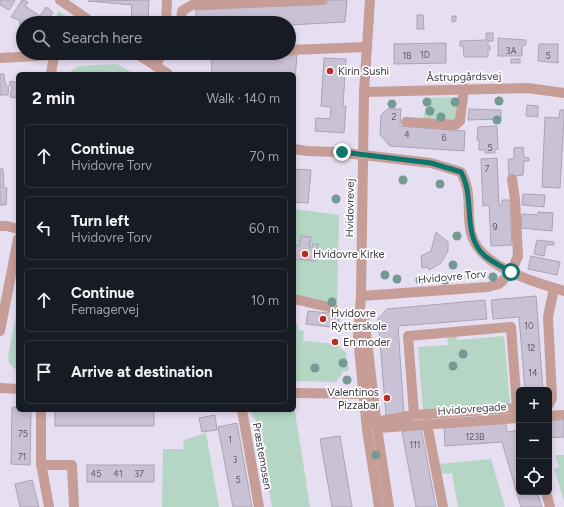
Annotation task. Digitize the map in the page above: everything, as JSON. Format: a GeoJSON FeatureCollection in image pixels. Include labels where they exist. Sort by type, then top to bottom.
{"type":"FeatureCollection","features":[{"type":"Feature","properties":{"kind":"street"},"geometry":{"type":"LineString","coordinates":[[60,0],[83,16]]}},
{"type":"Feature","properties":{"kind":"street"},"geometry":{"type":"LineString","coordinates":[[166,16],[167,0]]}},
{"type":"Feature","properties":{"kind":"street"},"geometry":{"type":"LineString","coordinates":[[181,16],[182,11],[192,5],[322,0]]}},
{"type":"Feature","properties":{"kind":"street","name":"Hvidovrevej"},"geometry":{"type":"LineString","coordinates":[[370,0],[364,92],[361,296],[358,337],[362,395],[371,426],[389,507]]}},
{"type":"Feature","properties":{"kind":"street"},"geometry":{"type":"LineString","coordinates":[[296,50],[367,47]]}},
{"type":"Feature","properties":{"kind":"street"},"geometry":{"type":"LineString","coordinates":[[0,58],[16,57]]}},
{"type":"Feature","properties":{"kind":"street"},"geometry":{"type":"LineString","coordinates":[[52,72],[55,60]]}},
{"type":"Feature","properties":{"kind":"street"},"geometry":{"type":"LineString","coordinates":[[146,60],[165,72]]}},
{"type":"Feature","properties":{"kind":"street"},"geometry":{"type":"LineString","coordinates":[[155,66],[159,60]]}},
{"type":"Feature","properties":{"kind":"street"},"geometry":{"type":"LineString","coordinates":[[411,120],[454,125],[460,121],[464,88]]}},
{"type":"Feature","properties":{"kind":"street","name":"Åstrupgårdsvej"},"geometry":{"type":"LineString","coordinates":[[364,92],[464,88],[528,88],[564,92]]}},
{"type":"Feature","properties":{"kind":"street","name":"Hvidovre Torv"},"geometry":{"type":"LineString","coordinates":[[296,149],[431,163],[461,172],[467,184],[471,232],[476,246],[485,256],[511,272],[499,284],[488,287],[361,296]]}},
{"type":"Feature","properties":{"kind":"street"},"geometry":{"type":"LineString","coordinates":[[512,179],[515,199],[518,256],[511,272],[529,281],[564,291]]}},
{"type":"Feature","properties":{"kind":"street"},"geometry":{"type":"LineString","coordinates":[[0,226],[16,228]]}},
{"type":"Feature","properties":{"kind":"street"},"geometry":{"type":"LineString","coordinates":[[0,331],[16,250]]}},
{"type":"Feature","properties":{"kind":"street"},"geometry":{"type":"LineString","coordinates":[[551,387],[548,317],[554,288]]}},
{"type":"Feature","properties":{"kind":"street","name":"Hvidovrevej"},"geometry":{"type":"LineString","coordinates":[[361,296],[368,336],[373,394],[371,426],[379,507]]}},
{"type":"Feature","properties":{"kind":"street"},"geometry":{"type":"LineString","coordinates":[[296,299],[333,308]]}},
{"type":"Feature","properties":{"kind":"street"},"geometry":{"type":"LineString","coordinates":[[414,415],[408,336],[511,328],[516,387]]}},
{"type":"Feature","properties":{"kind":"street"},"geometry":{"type":"LineString","coordinates":[[0,388],[16,389]]}},
{"type":"Feature","properties":{"kind":"street"},"geometry":{"type":"LineString","coordinates":[[296,393],[373,394]]}},
{"type":"Feature","properties":{"kind":"street"},"geometry":{"type":"LineString","coordinates":[[371,426],[414,415],[516,411]]}},
{"type":"Feature","properties":{"kind":"street","name":"Hvidovregade"},"geometry":{"type":"LineString","coordinates":[[371,426],[427,424],[516,411]]}},
{"type":"Feature","properties":{"kind":"street"},"geometry":{"type":"LineString","coordinates":[[41,412],[41,465],[49,507]]}},
{"type":"Feature","properties":{"kind":"street","name":"Præstemosen"},"geometry":{"type":"LineString","coordinates":[[242,412],[259,507]]}},
{"type":"Feature","properties":{"kind":"street"},"geometry":{"type":"LineString","coordinates":[[552,416],[564,415]]}},
{"type":"Feature","properties":{"kind":"street","name":"Hvidovregade"},"geometry":{"type":"LineString","coordinates":[[427,424],[444,507]]}},
{"type":"Feature","properties":{"kind":"street"},"geometry":{"type":"LineString","coordinates":[[41,465],[72,465],[74,507]]}},
{"type":"Feature","properties":{"kind":"street"},"geometry":{"type":"LineString","coordinates":[[547,495],[550,507]]}},
{"type":"Feature","properties":{"kind":"green space"},"geometry":{"type":"Polygon","coordinates":[[[58,11],[66,16],[57,16],[58,11]]]}},
{"type":"Feature","properties":{"kind":"green space"},"geometry":{"type":"Polygon","coordinates":[[[117,64],[131,72],[70,72],[78,66],[117,64]]]}},
{"type":"Feature","properties":{"kind":"green space"},"geometry":{"type":"Polygon","coordinates":[[[460,97],[457,118],[452,121],[423,120],[427,98],[460,97]]]}},
{"type":"Feature","properties":{"kind":"green space"},"geometry":{"type":"Polygon","coordinates":[[[296,209],[339,215],[337,305],[296,295],[296,209]]]}},
{"type":"Feature","properties":{"kind":"green space"},"geometry":{"type":"Polygon","coordinates":[[[16,317],[16,370],[9,363],[8,356],[16,317]]]}},
{"type":"Feature","properties":{"kind":"green space"},"geometry":{"type":"Polygon","coordinates":[[[296,324],[298,324],[298,330],[304,331],[303,341],[336,344],[346,353],[349,370],[343,372],[336,382],[296,381],[296,324]]]}},
{"type":"Feature","properties":{"kind":"green space"},"geometry":{"type":"Polygon","coordinates":[[[447,334],[456,334],[457,340],[504,336],[510,404],[423,411],[418,347],[448,345],[447,334]]]}},
{"type":"Feature","properties":{"kind":"green space"},"geometry":{"type":"Polygon","coordinates":[[[250,412],[295,412],[310,507],[272,507],[256,421],[250,412]]]}},
{"type":"Feature","properties":{"kind":"green space"},"geometry":{"type":"Polygon","coordinates":[[[206,433],[219,507],[162,507],[163,449],[183,449],[184,440],[206,433]]]}},
{"type":"Feature","properties":{"kind":"green space"},"geometry":{"type":"Polygon","coordinates":[[[555,455],[564,455],[564,501],[554,469],[559,467],[555,455]]]}},
{"type":"Feature","properties":{"kind":"green space"},"geometry":{"type":"Polygon","coordinates":[[[491,459],[505,507],[458,507],[452,473],[441,474],[439,464],[491,459]]]}},
{"type":"Feature","properties":{"kind":"building"},"geometry":{"type":"Polygon","coordinates":[[[0,0],[15,1],[9,10],[0,5],[0,0]]]}},
{"type":"Feature","properties":{"kind":"building"},"geometry":{"type":"Polygon","coordinates":[[[22,0],[28,2],[25,6],[40,16],[16,16],[16,19],[11,17],[22,0]]]}},
{"type":"Feature","properties":{"kind":"building"},"geometry":{"type":"Polygon","coordinates":[[[149,0],[148,16],[131,16],[132,5],[88,1],[149,0]]]}},
{"type":"Feature","properties":{"kind":"building"},"geometry":{"type":"Polygon","coordinates":[[[328,0],[347,0],[345,22],[296,25],[296,16],[196,16],[196,10],[327,4],[328,0]]]}},
{"type":"Feature","properties":{"kind":"building"},"geometry":{"type":"Polygon","coordinates":[[[46,7],[53,12],[50,16],[40,16],[46,7]]]}},
{"type":"Feature","properties":{"kind":"building"},"geometry":{"type":"Polygon","coordinates":[[[417,15],[423,15],[424,29],[417,29],[417,15]]]}},
{"type":"Feature","properties":{"kind":"building"},"geometry":{"type":"Polygon","coordinates":[[[452,16],[456,16],[456,21],[452,22],[452,16]]]}},
{"type":"Feature","properties":{"kind":"building"},"geometry":{"type":"Polygon","coordinates":[[[486,33],[493,33],[493,41],[488,41],[490,50],[488,50],[488,57],[464,57],[463,46],[460,46],[460,41],[486,40],[486,33]]]}},
{"type":"Feature","properties":{"kind":"building"},"geometry":{"type":"Polygon","coordinates":[[[498,38],[526,40],[526,44],[522,47],[522,56],[498,56],[498,38]]]}},
{"type":"Feature","properties":{"kind":"building"},"geometry":{"type":"Polygon","coordinates":[[[446,43],[446,63],[394,64],[394,44],[446,43]]]}},
{"type":"Feature","properties":{"kind":"building"},"geometry":{"type":"Polygon","coordinates":[[[539,44],[558,44],[558,63],[538,61],[539,44]]]}},
{"type":"Feature","properties":{"kind":"building"},"geometry":{"type":"Polygon","coordinates":[[[297,55],[296,72],[212,72],[211,60],[296,60],[297,55]]]}},
{"type":"Feature","properties":{"kind":"building"},"geometry":{"type":"Polygon","coordinates":[[[324,58],[346,59],[343,106],[346,106],[344,133],[315,131],[316,118],[330,119],[331,107],[321,106],[324,58]]]}},
{"type":"Feature","properties":{"kind":"building"},"geometry":{"type":"Polygon","coordinates":[[[511,59],[520,59],[520,63],[511,63],[511,59]]]}},
{"type":"Feature","properties":{"kind":"building"},"geometry":{"type":"Polygon","coordinates":[[[0,74],[4,74],[6,86],[9,87],[8,95],[0,95],[0,74]]]}},
{"type":"Feature","properties":{"kind":"building"},"geometry":{"type":"Polygon","coordinates":[[[10,81],[16,82],[16,98],[10,97],[12,86],[9,85],[10,81]]]}},
{"type":"Feature","properties":{"kind":"building"},"geometry":{"type":"Polygon","coordinates":[[[527,105],[538,106],[538,117],[526,116],[527,105]]]}},
{"type":"Feature","properties":{"kind":"building"},"geometry":{"type":"Polygon","coordinates":[[[387,109],[401,109],[400,126],[465,131],[464,151],[390,146],[380,135],[381,115],[387,109]]]}},
{"type":"Feature","properties":{"kind":"building"},"geometry":{"type":"Polygon","coordinates":[[[469,109],[501,110],[501,119],[468,120],[469,109]]]}},
{"type":"Feature","properties":{"kind":"building"},"geometry":{"type":"Polygon","coordinates":[[[560,110],[564,110],[564,118],[560,188],[542,187],[545,117],[559,118],[560,110]]]}},
{"type":"Feature","properties":{"kind":"building"},"geometry":{"type":"Polygon","coordinates":[[[497,126],[498,149],[495,150],[495,153],[485,153],[485,150],[479,150],[479,140],[477,140],[478,127],[497,126]]]}},
{"type":"Feature","properties":{"kind":"building"},"geometry":{"type":"Polygon","coordinates":[[[523,147],[524,157],[529,158],[529,161],[524,161],[523,175],[509,177],[508,159],[514,159],[514,148],[523,147]]]}},
{"type":"Feature","properties":{"kind":"building"},"geometry":{"type":"Polygon","coordinates":[[[497,158],[499,205],[502,205],[502,200],[513,200],[510,205],[512,245],[491,246],[489,205],[483,206],[481,159],[497,158]]]}},
{"type":"Feature","properties":{"kind":"building"},"geometry":{"type":"Polygon","coordinates":[[[0,169],[3,169],[4,188],[7,188],[6,205],[0,205],[0,169]]]}},
{"type":"Feature","properties":{"kind":"building"},"geometry":{"type":"Polygon","coordinates":[[[296,169],[311,170],[308,203],[296,202],[296,169]]]}},
{"type":"Feature","properties":{"kind":"building"},"geometry":{"type":"Polygon","coordinates":[[[523,194],[545,195],[544,207],[522,205],[523,194]]]}},
{"type":"Feature","properties":{"kind":"building"},"geometry":{"type":"Polygon","coordinates":[[[538,212],[553,213],[552,231],[521,228],[522,214],[538,215],[538,212]]]}},
{"type":"Feature","properties":{"kind":"building"},"geometry":{"type":"Polygon","coordinates":[[[436,232],[448,242],[448,251],[441,263],[429,270],[428,267],[422,268],[421,256],[431,251],[436,232]]]}},
{"type":"Feature","properties":{"kind":"building","name":"Hvidovre Kirke"},"geometry":{"type":"Polygon","coordinates":[[[301,236],[311,237],[309,247],[312,248],[313,244],[318,244],[315,261],[296,259],[296,245],[299,246],[301,236]]]}},
{"type":"Feature","properties":{"kind":"building"},"geometry":{"type":"Polygon","coordinates":[[[537,240],[554,242],[554,245],[546,245],[544,256],[534,254],[537,240]]]}},
{"type":"Feature","properties":{"kind":"building"},"geometry":{"type":"Polygon","coordinates":[[[531,256],[560,262],[557,275],[528,269],[531,256]]]}},
{"type":"Feature","properties":{"kind":"building"},"geometry":{"type":"Polygon","coordinates":[[[536,296],[543,387],[525,387],[519,317],[493,319],[491,300],[536,296]]]}},
{"type":"Feature","properties":{"kind":"building"},"geometry":{"type":"Polygon","coordinates":[[[485,300],[487,319],[398,326],[404,414],[386,415],[378,319],[387,309],[485,300]]]}},
{"type":"Feature","properties":{"kind":"building","name":"Hvidovre Rytterskole"},"geometry":{"type":"Polygon","coordinates":[[[308,311],[340,314],[338,328],[306,324],[308,311]]]}},
{"type":"Feature","properties":{"kind":"building"},"geometry":{"type":"Polygon","coordinates":[[[12,407],[16,407],[16,412],[31,412],[30,465],[11,464],[12,407]]]}},
{"type":"Feature","properties":{"kind":"building"},"geometry":{"type":"Polygon","coordinates":[[[55,412],[154,412],[154,426],[55,426],[55,412]]]}},
{"type":"Feature","properties":{"kind":"building"},"geometry":{"type":"Polygon","coordinates":[[[215,415],[217,430],[202,432],[199,418],[215,415]]]}},
{"type":"Feature","properties":{"kind":"building"},"geometry":{"type":"Polygon","coordinates":[[[564,419],[564,437],[552,438],[552,420],[564,419]]]}},
{"type":"Feature","properties":{"kind":"building"},"geometry":{"type":"Polygon","coordinates":[[[237,423],[252,507],[233,507],[218,427],[237,423]]]}},
{"type":"Feature","properties":{"kind":"building"},"geometry":{"type":"Polygon","coordinates":[[[506,423],[507,432],[516,430],[516,490],[502,442],[445,446],[444,427],[506,423]]]}},
{"type":"Feature","properties":{"kind":"building"},"geometry":{"type":"Polygon","coordinates":[[[421,428],[436,507],[416,507],[402,432],[421,428]]]}},
{"type":"Feature","properties":{"kind":"building"},"geometry":{"type":"Polygon","coordinates":[[[340,436],[352,507],[332,507],[320,439],[340,436]]]}},
{"type":"Feature","properties":{"kind":"building"},"geometry":{"type":"Polygon","coordinates":[[[87,465],[154,465],[154,482],[87,482],[87,465]]]}},
{"type":"Feature","properties":{"kind":"building"},"geometry":{"type":"Polygon","coordinates":[[[32,480],[39,507],[20,507],[15,484],[32,480]]]}},
{"type":"Feature","properties":{"kind":"building"},"geometry":{"type":"Polygon","coordinates":[[[517,495],[538,495],[542,507],[521,507],[517,495]]]}},
{"type":"Feature","properties":{"kind":"place","name":"Kirin Sushi"},"geometry":{"type":"Point","coordinates":[330,71]}},
{"type":"Feature","properties":{"kind":"place","name":"Hvidovre Kirke"},"geometry":{"type":"Point","coordinates":[305,254]}},
{"type":"Feature","properties":{"kind":"place","name":"Hvidovre Rytterskole"},"geometry":{"type":"Point","coordinates":[323,319]}},
{"type":"Feature","properties":{"kind":"place","name":"En moder"},"geometry":{"type":"Point","coordinates":[335,342]}},
{"type":"Feature","properties":{"kind":"place","name":"Valentinos Pizzabar"},"geometry":{"type":"Point","coordinates":[387,398]}},
{"type":"Feature","properties":{"kind":"route"},"geometry":{"type":"LineString","coordinates":[[342,152],[438,164],[461,172],[467,184],[471,232],[476,246],[485,256],[511,272]]}}]}
